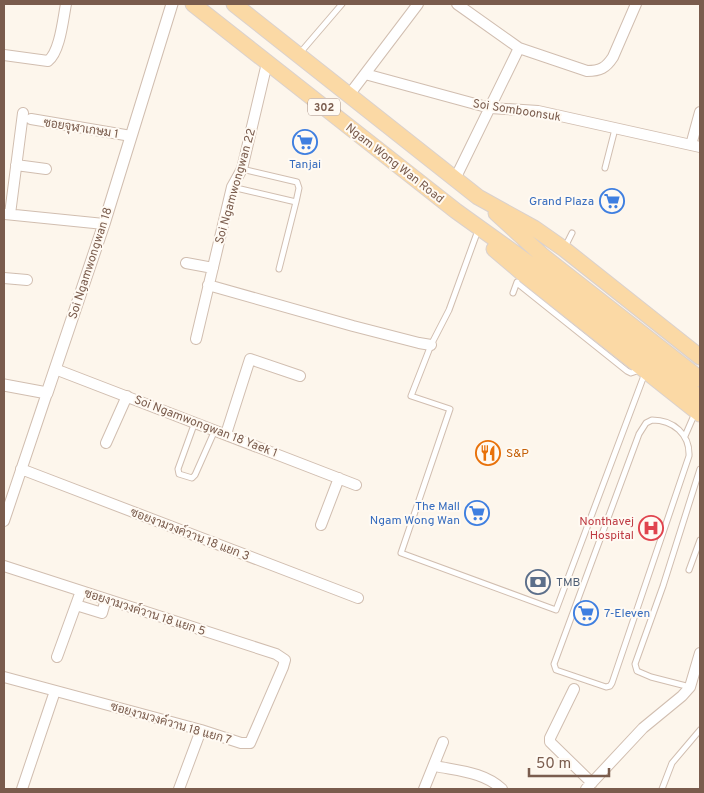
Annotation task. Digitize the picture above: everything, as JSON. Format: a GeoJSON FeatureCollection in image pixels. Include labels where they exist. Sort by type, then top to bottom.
{"type":"FeatureCollection","features":[{"type":"Feature","properties":{"kind":"main road","name":"Ngam Wong Wan Road"},"geometry":{"type":"LineString","coordinates":[[193,4],[456,211],[699,408]]}},
{"type":"Feature","properties":{"kind":"main road","name":"Ngam Wong Wan Road"},"geometry":{"type":"LineString","coordinates":[[240,6],[298,56],[454,179],[478,197],[534,228],[700,355]]}},
{"type":"Feature","properties":{"kind":"main road","name":"Ngam Wong Wan Road"},"geometry":{"type":"LineString","coordinates":[[478,197],[528,270],[700,379]]}},
{"type":"Feature","properties":{"kind":"main road","name":"Ngam Wong Wan Road"},"geometry":{"type":"LineString","coordinates":[[456,211],[478,233],[528,270],[646,370],[699,408]]}},
{"type":"Feature","properties":{"kind":"street"},"geometry":{"type":"LineString","coordinates":[[4,55],[48,60],[52,57],[56,49],[66,4]]}},
{"type":"Feature","properties":{"kind":"street","name":"Soi Ngamwongwan 18"},"geometry":{"type":"LineString","coordinates":[[4,522],[104,224],[172,4]]}},
{"type":"Feature","properties":{"kind":"street"},"geometry":{"type":"LineString","coordinates":[[349,95],[418,4]]}},
{"type":"Feature","properties":{"kind":"street"},"geometry":{"type":"LineString","coordinates":[[457,4],[519,48],[587,71],[602,70],[608,65],[613,57],[633,5]]}},
{"type":"Feature","properties":{"kind":"street"},"geometry":{"type":"LineString","coordinates":[[454,179],[519,48]]}},
{"type":"Feature","properties":{"kind":"street","name":"Soi Ngamwongwan 22"},"geometry":{"type":"LineString","coordinates":[[196,339],[232,187],[242,169],[267,63]]}},
{"type":"Feature","properties":{"kind":"street","name":"Soi Somboonsuk"},"geometry":{"type":"LineString","coordinates":[[364,74],[490,108],[538,111],[696,146]]}},
{"type":"Feature","properties":{"kind":"street"},"geometry":{"type":"LineString","coordinates":[[696,146],[700,112]]}},
{"type":"Feature","properties":{"kind":"street","name":"ซอยจุฬาเกษม 1"},"geometry":{"type":"LineString","coordinates":[[16,166],[27,116],[131,136]]}},
{"type":"Feature","properties":{"kind":"street"},"geometry":{"type":"LineString","coordinates":[[46,169],[16,166],[7,214],[104,224]]}},
{"type":"Feature","properties":{"kind":"street"},"geometry":{"type":"LineString","coordinates":[[186,263],[212,268]]}},
{"type":"Feature","properties":{"kind":"street"},"geometry":{"type":"LineString","coordinates":[[4,278],[27,280]]}},
{"type":"Feature","properties":{"kind":"street"},"geometry":{"type":"LineString","coordinates":[[208,285],[431,345]]}},
{"type":"Feature","properties":{"kind":"street"},"geometry":{"type":"LineString","coordinates":[[226,434],[250,359],[300,376]]}},
{"type":"Feature","properties":{"kind":"street","name":"Soi Ngamwongwan 18 Yaek 1"},"geometry":{"type":"LineString","coordinates":[[55,369],[356,485]]}},
{"type":"Feature","properties":{"kind":"street"},"geometry":{"type":"LineString","coordinates":[[4,385],[47,393]]}},
{"type":"Feature","properties":{"kind":"street"},"geometry":{"type":"LineString","coordinates":[[106,444],[128,396]]}},
{"type":"Feature","properties":{"kind":"street","name":"ซอยงามวงค์วาน 18 แยก 3"},"geometry":{"type":"LineString","coordinates":[[21,469],[358,598]]}},
{"type":"Feature","properties":{"kind":"street"},"geometry":{"type":"LineString","coordinates":[[320,525],[339,478]]}},
{"type":"Feature","properties":{"kind":"street","name":"ซอยงามวงค์วาน 18 แยก 5"},"geometry":{"type":"LineString","coordinates":[[4,566],[276,654],[285,660]]}},
{"type":"Feature","properties":{"kind":"street"},"geometry":{"type":"LineString","coordinates":[[57,657],[81,591]]}},
{"type":"Feature","properties":{"kind":"street"},"geometry":{"type":"LineString","coordinates":[[76,605],[102,612],[106,599]]}},
{"type":"Feature","properties":{"kind":"street"},"geometry":{"type":"LineString","coordinates":[[574,689],[550,738],[550,742],[589,786],[643,728],[682,696],[690,687],[700,653]]}},
{"type":"Feature","properties":{"kind":"street","name":"ซอยงามวงค์วาน 18 แยก 7"},"geometry":{"type":"LineString","coordinates":[[4,677],[201,730],[241,743],[250,743],[285,660]]}},
{"type":"Feature","properties":{"kind":"street"},"geometry":{"type":"LineString","coordinates":[[22,789],[56,691]]}},
{"type":"Feature","properties":{"kind":"street"},"geometry":{"type":"LineString","coordinates":[[179,789],[201,730]]}},
{"type":"Feature","properties":{"kind":"street"},"geometry":{"type":"LineString","coordinates":[[424,789],[435,766],[443,742]]}},
{"type":"Feature","properties":{"kind":"street"},"geometry":{"type":"LineString","coordinates":[[435,766],[481,775],[493,781],[502,789]]}},
{"type":"Feature","properties":{"kind":"lane"},"geometry":{"type":"LineString","coordinates":[[298,56],[342,4]]}},
{"type":"Feature","properties":{"kind":"lane"},"geometry":{"type":"LineString","coordinates":[[605,168],[615,129]]}},
{"type":"Feature","properties":{"kind":"lane"},"geometry":{"type":"LineString","coordinates":[[242,169],[295,181],[299,188],[279,269]]}},
{"type":"Feature","properties":{"kind":"lane"},"geometry":{"type":"LineString","coordinates":[[232,187],[296,202]]}},
{"type":"Feature","properties":{"kind":"lane"},"geometry":{"type":"LineString","coordinates":[[478,233],[449,310],[431,345],[411,396],[450,409],[401,553],[556,610],[646,370]]}},
{"type":"Feature","properties":{"kind":"lane"},"geometry":{"type":"LineString","coordinates":[[564,250],[572,233]]}},
{"type":"Feature","properties":{"kind":"lane"},"geometry":{"type":"LineString","coordinates":[[513,293],[528,270]]}},
{"type":"Feature","properties":{"kind":"lane"},"geometry":{"type":"LineString","coordinates":[[685,436],[676,428],[659,420],[652,420],[642,428],[554,664],[556,670],[606,687],[612,683],[688,460],[689,447],[685,436],[699,408]]}},
{"type":"Feature","properties":{"kind":"lane"},"geometry":{"type":"LineString","coordinates":[[196,422],[178,469],[179,474],[188,478],[192,478],[195,475],[215,430]]}},
{"type":"Feature","properties":{"kind":"lane"},"geometry":{"type":"LineString","coordinates":[[690,687],[651,677],[637,671],[635,664],[663,586],[700,469]]}},
{"type":"Feature","properties":{"kind":"lane"},"geometry":{"type":"LineString","coordinates":[[689,570],[700,540]]}},
{"type":"Feature","properties":{"kind":"lane"},"geometry":{"type":"LineString","coordinates":[[662,789],[672,763],[700,730]]}},
{"type":"Feature","properties":{"kind":"place","name":"Tanjai"},"geometry":{"type":"Point","coordinates":[305,142]}},
{"type":"Feature","properties":{"kind":"place","name":"Grand Plaza"},"geometry":{"type":"Point","coordinates":[612,201]}},
{"type":"Feature","properties":{"kind":"place","name":"S&P"},"geometry":{"type":"Point","coordinates":[488,453]}},
{"type":"Feature","properties":{"kind":"place","name":"The Mall Ngam Wong Wan"},"geometry":{"type":"Point","coordinates":[477,513]}},
{"type":"Feature","properties":{"kind":"place","name":"Nonthavej Hospital"},"geometry":{"type":"Point","coordinates":[651,528]}},
{"type":"Feature","properties":{"kind":"place","name":"TMB"},"geometry":{"type":"Point","coordinates":[538,582]}},
{"type":"Feature","properties":{"kind":"place","name":"7-Eleven"},"geometry":{"type":"Point","coordinates":[586,613]}}]}
